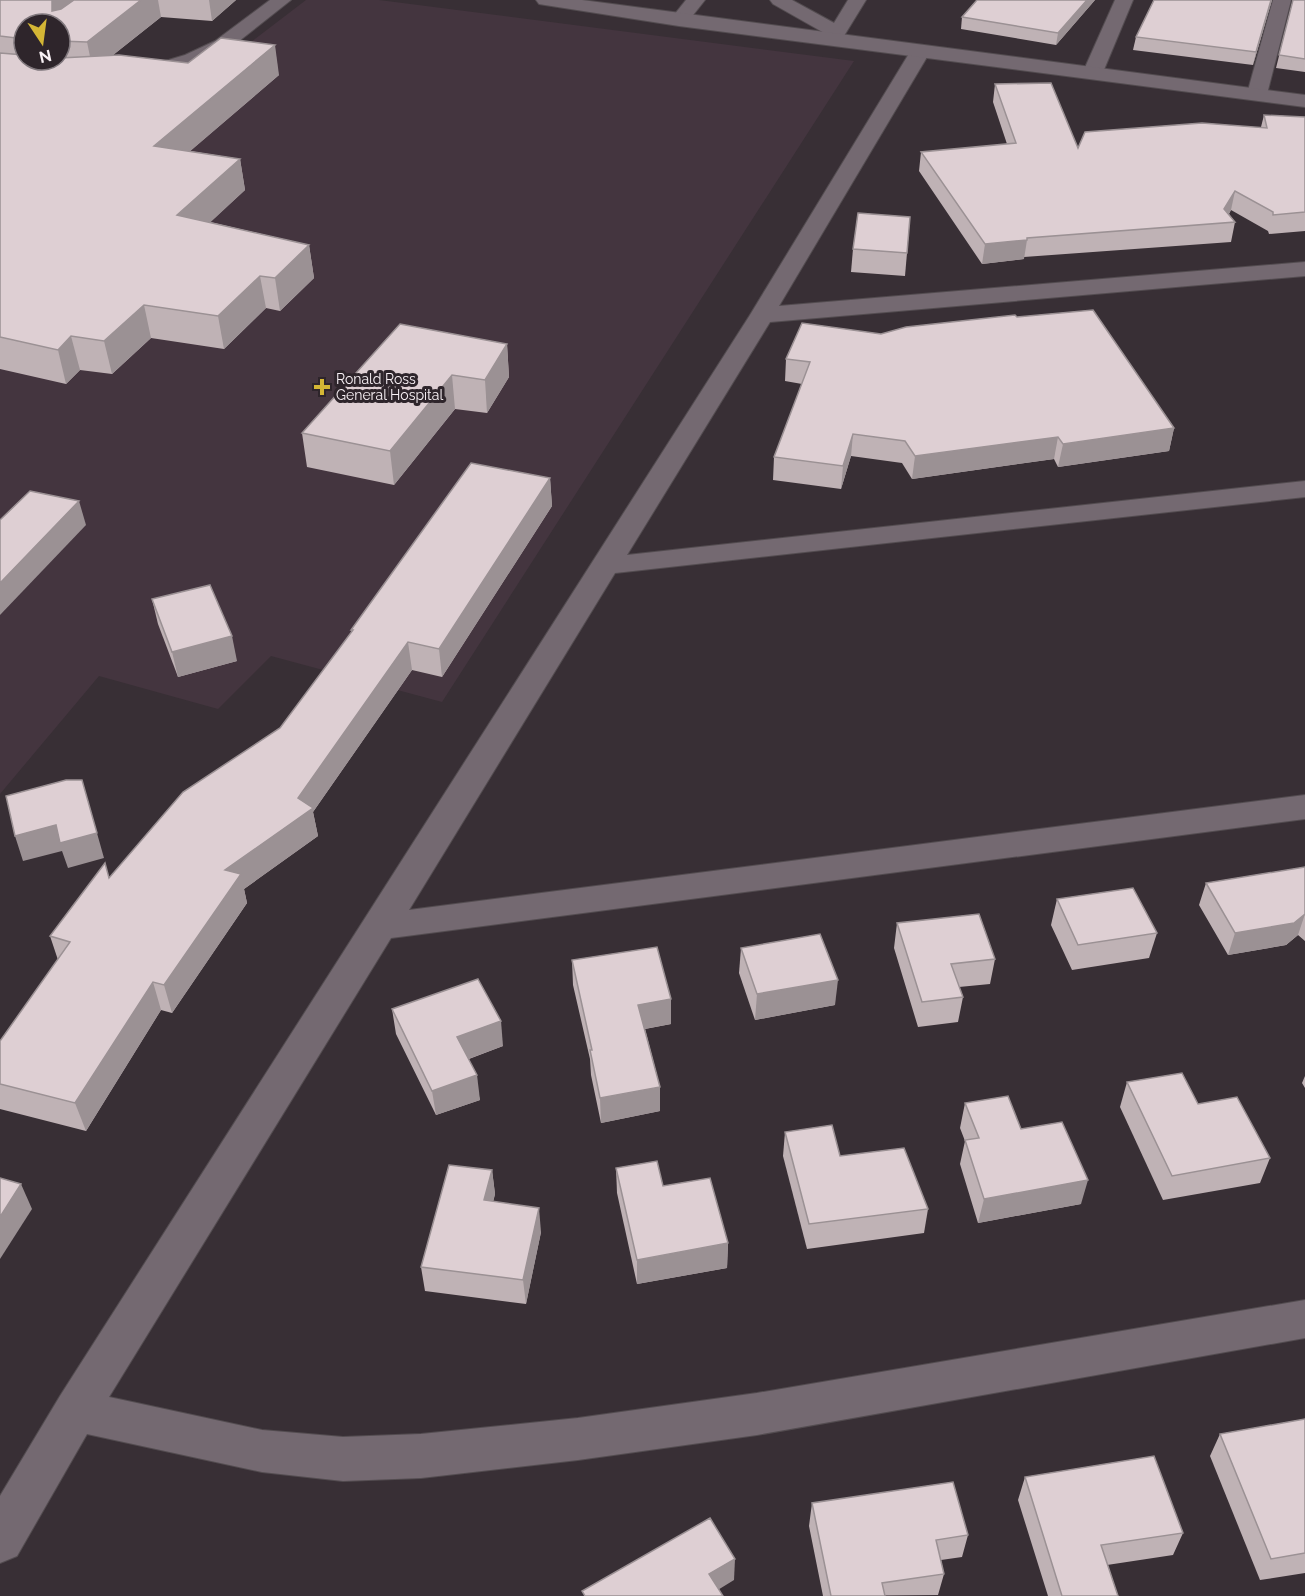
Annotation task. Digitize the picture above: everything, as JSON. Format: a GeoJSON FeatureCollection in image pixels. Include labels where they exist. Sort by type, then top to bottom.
{"type":"FeatureCollection","features":[{"type":"Feature","properties":{"kind":"street"},"geometry":{"type":"LineString","coordinates":[[120,80],[192,59],[222,45],[282,0]]}},
{"type":"Feature","properties":{"kind":"street"},"geometry":{"type":"LineString","coordinates":[[545,0],[679,20],[834,36],[920,52],[1093,72],[1305,101]]}},
{"type":"Feature","properties":{"kind":"street"},"geometry":{"type":"LineString","coordinates":[[679,20],[696,0]]}},
{"type":"Feature","properties":{"kind":"street"},"geometry":{"type":"LineString","coordinates":[[779,0],[834,36]]}},
{"type":"Feature","properties":{"kind":"street"},"geometry":{"type":"LineString","coordinates":[[834,36],[857,0]]}},
{"type":"Feature","properties":{"kind":"street"},"geometry":{"type":"LineString","coordinates":[[1093,72],[1124,0]]}},
{"type":"Feature","properties":{"kind":"street"},"geometry":{"type":"LineString","coordinates":[[1257,94],[1282,0]]}},
{"type":"Feature","properties":{"kind":"street"},"geometry":{"type":"LineString","coordinates":[[0,1540],[76,1411],[377,927],[762,315],[920,52]]}},
{"type":"Feature","properties":{"kind":"street"},"geometry":{"type":"LineString","coordinates":[[762,315],[1305,269]]}},
{"type":"Feature","properties":{"kind":"street"},"geometry":{"type":"LineString","coordinates":[[603,566],[1305,489]]}},
{"type":"Feature","properties":{"kind":"street"},"geometry":{"type":"LineString","coordinates":[[377,927],[1305,807]]}},
{"type":"Feature","properties":{"kind":"street"},"geometry":{"type":"LineString","coordinates":[[76,1411],[262,1451],[342,1459],[422,1456],[579,1439],[756,1414],[1305,1319]]}},
{"type":"Feature","properties":{"kind":"shaded area","name":"Ronald Ross General Hospital"},"geometry":{"type":"Polygon","coordinates":[[[306,0],[379,0],[854,61],[442,702],[271,656],[218,709],[99,676],[0,794],[0,105],[188,90],[306,0]]]}},
{"type":"Feature","properties":{"kind":"building"},"geometry":{"type":"Polygon","coordinates":[[[0,0],[52,0],[52,11],[61,9],[74,0],[141,0],[87,42],[72,41],[72,12],[12,12],[12,38],[0,36],[0,0]]]}},
{"type":"Feature","properties":{"kind":"building"},"geometry":{"type":"Polygon","coordinates":[[[977,0],[1087,0],[1058,33],[962,17],[977,0]]]}},
{"type":"Feature","properties":{"kind":"building"},"geometry":{"type":"Polygon","coordinates":[[[1154,0],[1271,0],[1256,52],[1136,37],[1154,0]]]}},
{"type":"Feature","properties":{"kind":"building"},"geometry":{"type":"Polygon","coordinates":[[[1293,0],[1305,0],[1305,59],[1279,55],[1293,0]]]}},
{"type":"Feature","properties":{"kind":"building"},"geometry":{"type":"Polygon","coordinates":[[[221,38],[275,45],[154,146],[240,159],[177,215],[309,245],[275,278],[260,276],[218,316],[144,305],[104,341],[71,336],[58,350],[0,337],[0,53],[12,54],[12,72],[72,72],[72,57],[119,55],[188,63],[221,38]]]}},
{"type":"Feature","properties":{"kind":"building"},"geometry":{"type":"Polygon","coordinates":[[[1051,83],[1078,148],[1085,132],[1202,123],[1267,128],[1264,115],[1305,117],[1305,212],[1273,215],[1273,212],[1235,191],[1224,209],[1235,222],[1027,238],[1027,240],[985,244],[921,152],[1016,143],[995,84],[1051,83]]]}},
{"type":"Feature","properties":{"kind":"building"},"geometry":{"type":"Polygon","coordinates":[[[858,213],[910,217],[907,253],[853,249],[858,213]]]}},
{"type":"Feature","properties":{"kind":"building"},"geometry":{"type":"Polygon","coordinates":[[[1093,310],[1174,428],[1063,444],[1058,437],[915,456],[905,441],[853,434],[843,466],[774,457],[810,362],[786,359],[802,323],[881,334],[906,327],[1015,315],[1017,317],[1093,310]]]}},
{"type":"Feature","properties":{"kind":"building"},"geometry":{"type":"Polygon","coordinates":[[[400,324],[507,344],[485,380],[452,375],[390,451],[302,433],[400,324]]]}},
{"type":"Feature","properties":{"kind":"building"},"geometry":{"type":"Polygon","coordinates":[[[471,463],[550,478],[439,649],[408,642],[298,798],[313,808],[225,870],[241,874],[164,985],[153,982],[75,1103],[0,1084],[0,1041],[70,942],[50,936],[105,863],[109,878],[183,792],[280,728],[353,630],[351,630],[471,463]]]}},
{"type":"Feature","properties":{"kind":"building"},"geometry":{"type":"Polygon","coordinates":[[[30,491],[79,501],[0,583],[0,520],[30,491]]]}},
{"type":"Feature","properties":{"kind":"building"},"geometry":{"type":"Polygon","coordinates":[[[210,585],[232,636],[172,652],[152,599],[210,585]]]}},
{"type":"Feature","properties":{"kind":"building"},"geometry":{"type":"Polygon","coordinates":[[[66,780],[82,780],[97,833],[60,843],[56,825],[15,836],[6,796],[66,780]]]}},
{"type":"Feature","properties":{"kind":"building"},"geometry":{"type":"Polygon","coordinates":[[[1305,867],[1305,914],[1294,923],[1235,933],[1206,883],[1305,867]]]}},
{"type":"Feature","properties":{"kind":"building"},"geometry":{"type":"Polygon","coordinates":[[[1133,888],[1157,933],[1078,945],[1057,899],[1133,888]]]}},
{"type":"Feature","properties":{"kind":"building"},"geometry":{"type":"Polygon","coordinates":[[[979,914],[995,959],[951,964],[963,997],[922,1002],[897,923],[979,914]]]}},
{"type":"Feature","properties":{"kind":"building"},"geometry":{"type":"Polygon","coordinates":[[[820,934],[838,980],[757,994],[741,948],[820,934]]]}},
{"type":"Feature","properties":{"kind":"building"},"geometry":{"type":"Polygon","coordinates":[[[657,947],[671,999],[638,1005],[660,1087],[600,1098],[572,960],[657,947]]]}},
{"type":"Feature","properties":{"kind":"building"},"geometry":{"type":"Polygon","coordinates":[[[478,979],[501,1021],[457,1037],[477,1075],[432,1091],[392,1009],[478,979]]]}},
{"type":"Feature","properties":{"kind":"building"},"geometry":{"type":"Polygon","coordinates":[[[1182,1073],[1198,1104],[1237,1097],[1270,1158],[1172,1176],[1127,1082],[1182,1073]]]}},
{"type":"Feature","properties":{"kind":"building"},"geometry":{"type":"Polygon","coordinates":[[[1008,1096],[1021,1129],[1062,1122],[1088,1180],[984,1199],[965,1140],[979,1138],[965,1103],[1008,1096]]]}},
{"type":"Feature","properties":{"kind":"building"},"geometry":{"type":"Polygon","coordinates":[[[832,1125],[840,1156],[904,1148],[928,1209],[809,1224],[785,1132],[832,1125]]]}},
{"type":"Feature","properties":{"kind":"building"},"geometry":{"type":"Polygon","coordinates":[[[657,1161],[663,1186],[710,1178],[728,1243],[637,1260],[616,1168],[657,1161]]]}},
{"type":"Feature","properties":{"kind":"building"},"geometry":{"type":"Polygon","coordinates":[[[449,1165],[492,1170],[484,1200],[539,1208],[523,1280],[421,1267],[449,1165]]]}},
{"type":"Feature","properties":{"kind":"building"},"geometry":{"type":"Polygon","coordinates":[[[0,1178],[21,1184],[0,1217],[0,1178]]]}},
{"type":"Feature","properties":{"kind":"building"},"geometry":{"type":"Polygon","coordinates":[[[1305,1419],[1305,1553],[1271,1559],[1220,1434],[1305,1419]]]}},
{"type":"Feature","properties":{"kind":"building"},"geometry":{"type":"Polygon","coordinates":[[[1154,1456],[1183,1533],[1101,1545],[1118,1596],[1062,1596],[1025,1477],[1154,1456]]]}},
{"type":"Feature","properties":{"kind":"building"},"geometry":{"type":"Polygon","coordinates":[[[953,1482],[968,1535],[936,1540],[944,1574],[882,1583],[885,1596],[831,1596],[812,1503],[953,1482]]]}},
{"type":"Feature","properties":{"kind":"building"},"geometry":{"type":"Polygon","coordinates":[[[710,1518],[735,1559],[709,1574],[723,1596],[585,1596],[582,1591],[710,1518]]]}},
{"type":"Feature","properties":{"kind":"place","name":"Ronald Ross General Hospital"},"geometry":{"type":"Point","coordinates":[322,387]}}]}
